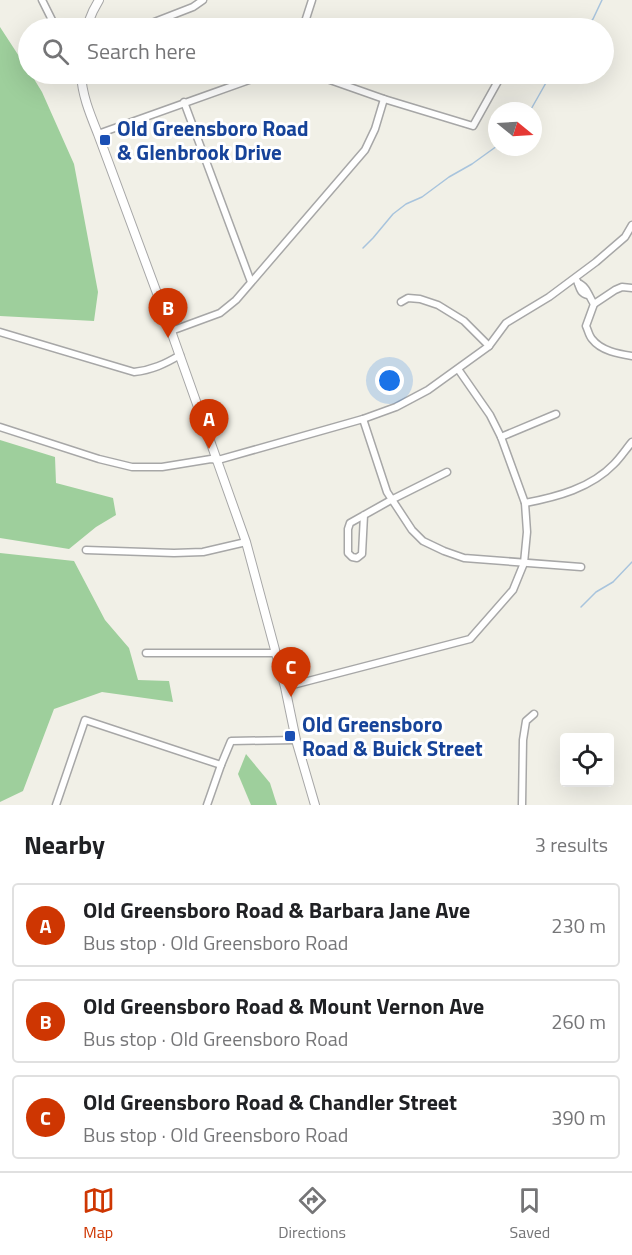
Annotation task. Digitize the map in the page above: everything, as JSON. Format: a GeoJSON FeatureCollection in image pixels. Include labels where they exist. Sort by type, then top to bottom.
{"type":"FeatureCollection","features":[{"type":"Feature","properties":{"kind":"street"},"geometry":{"type":"LineString","coordinates":[[42,0],[51,18]]}},
{"type":"Feature","properties":{"kind":"street"},"geometry":{"type":"LineString","coordinates":[[90,18],[99,0]]}},
{"type":"Feature","properties":{"kind":"street"},"geometry":{"type":"LineString","coordinates":[[165,18],[193,7],[203,0]]}},
{"type":"Feature","properties":{"kind":"street"},"geometry":{"type":"LineString","coordinates":[[306,18],[312,0]]}},
{"type":"Feature","properties":{"kind":"street"},"geometry":{"type":"LineString","coordinates":[[81,84],[88,109],[180,355],[246,542],[285,687],[296,740],[315,805]]}},
{"type":"Feature","properties":{"kind":"street"},"geometry":{"type":"LineString","coordinates":[[98,134],[237,84]]}},
{"type":"Feature","properties":{"kind":"street"},"geometry":{"type":"LineString","coordinates":[[341,84],[473,126],[496,84]]}},
{"type":"Feature","properties":{"kind":"street"},"geometry":{"type":"LineString","coordinates":[[171,331],[220,313],[237,300],[365,150],[375,129],[384,99]]}},
{"type":"Feature","properties":{"kind":"street"},"geometry":{"type":"LineString","coordinates":[[184,102],[251,282]]}},
{"type":"Feature","properties":{"kind":"street"},"geometry":{"type":"LineString","coordinates":[[0,427],[99,459],[132,467],[162,467],[211,459],[218,460],[363,419],[396,407],[428,390],[458,369],[489,345],[506,323],[577,280],[624,237],[632,225]]}},
{"type":"Feature","properties":{"kind":"street"},"geometry":{"type":"LineString","coordinates":[[624,237],[632,240]]}},
{"type":"Feature","properties":{"kind":"street"},"geometry":{"type":"LineString","coordinates":[[577,280],[588,291],[594,304]]}},
{"type":"Feature","properties":{"kind":"street"},"geometry":{"type":"LineString","coordinates":[[632,288],[622,287],[594,304],[586,326],[591,339],[600,347],[621,355],[632,356]]}},
{"type":"Feature","properties":{"kind":"street"},"geometry":{"type":"LineString","coordinates":[[401,302],[408,298],[438,305],[465,321],[489,345]]}},
{"type":"Feature","properties":{"kind":"street"},"geometry":{"type":"LineString","coordinates":[[0,332],[134,372],[147,371],[161,366],[180,355]]}},
{"type":"Feature","properties":{"kind":"street"},"geometry":{"type":"LineString","coordinates":[[285,687],[470,639],[513,590],[524,563],[527,532],[525,503],[501,437],[490,416],[458,369]]}},
{"type":"Feature","properties":{"kind":"street"},"geometry":{"type":"LineString","coordinates":[[501,437],[556,414]]}},
{"type":"Feature","properties":{"kind":"street"},"geometry":{"type":"LineString","coordinates":[[363,419],[387,492],[417,536],[432,546],[464,558],[581,567]]}},
{"type":"Feature","properties":{"kind":"street"},"geometry":{"type":"LineString","coordinates":[[525,503],[572,491],[596,479],[614,465],[632,442]]}},
{"type":"Feature","properties":{"kind":"street"},"geometry":{"type":"LineString","coordinates":[[364,515],[362,554],[357,558],[352,557],[348,553],[350,523],[364,515],[391,500],[447,472]]}},
{"type":"Feature","properties":{"kind":"street"},"geometry":{"type":"LineString","coordinates":[[86,550],[203,552],[246,542]]}},
{"type":"Feature","properties":{"kind":"street"},"geometry":{"type":"LineString","coordinates":[[146,653],[275,654]]}},
{"type":"Feature","properties":{"kind":"street"},"geometry":{"type":"LineString","coordinates":[[522,805],[525,721],[534,714]]}},
{"type":"Feature","properties":{"kind":"street"},"geometry":{"type":"LineString","coordinates":[[56,805],[85,720],[221,765]]}},
{"type":"Feature","properties":{"kind":"street"},"geometry":{"type":"LineString","coordinates":[[207,805],[231,741],[296,740]]}},
{"type":"Feature","properties":{"kind":"green space"},"geometry":{"type":"Polygon","coordinates":[[[0,27],[18,55],[18,84],[37,84],[74,164],[98,292],[94,321],[0,316],[0,27]]]}},
{"type":"Feature","properties":{"kind":"green space"},"geometry":{"type":"Polygon","coordinates":[[[0,440],[55,457],[56,483],[113,498],[116,515],[96,527],[69,549],[0,538],[0,440]]]}},
{"type":"Feature","properties":{"kind":"green space"},"geometry":{"type":"Polygon","coordinates":[[[0,553],[74,561],[105,620],[129,648],[138,680],[169,681],[173,702],[102,692],[54,709],[23,791],[0,802],[0,553]]]}},
{"type":"Feature","properties":{"kind":"green space"},"geometry":{"type":"Polygon","coordinates":[[[246,754],[270,783],[277,805],[251,805],[238,774],[246,754]]]}},
{"type":"Feature","properties":{"kind":"waterway"},"geometry":{"type":"LineString","coordinates":[[593,18],[602,0]]}},
{"type":"Feature","properties":{"kind":"waterway"},"geometry":{"type":"LineString","coordinates":[[535,102],[545,84]]}},
{"type":"Feature","properties":{"kind":"waterway"},"geometry":{"type":"LineString","coordinates":[[363,248],[393,214],[406,204],[422,197],[488,152]]}},
{"type":"Feature","properties":{"kind":"waterway"},"geometry":{"type":"LineString","coordinates":[[581,607],[596,592],[613,582],[632,562]]}},
{"type":"Feature","properties":{"kind":"place","name":"Old Greensboro Road & Glenbrook Drive"},"geometry":{"type":"Point","coordinates":[105,140]}},
{"type":"Feature","properties":{"kind":"place","name":"Old Greensboro Road & Mount Vernon Ave"},"geometry":{"type":"Point","coordinates":[168,338]}},
{"type":"Feature","properties":{"kind":"place","name":"Old Greensboro Road & Barbara Jane Ave"},"geometry":{"type":"Point","coordinates":[209,449]}},
{"type":"Feature","properties":{"kind":"place","name":"Old Greensboro Road & Chandler Street"},"geometry":{"type":"Point","coordinates":[291,697]}},
{"type":"Feature","properties":{"kind":"place","name":"Old Greensboro Road & Buick Street"},"geometry":{"type":"Point","coordinates":[290,736]}}]}
